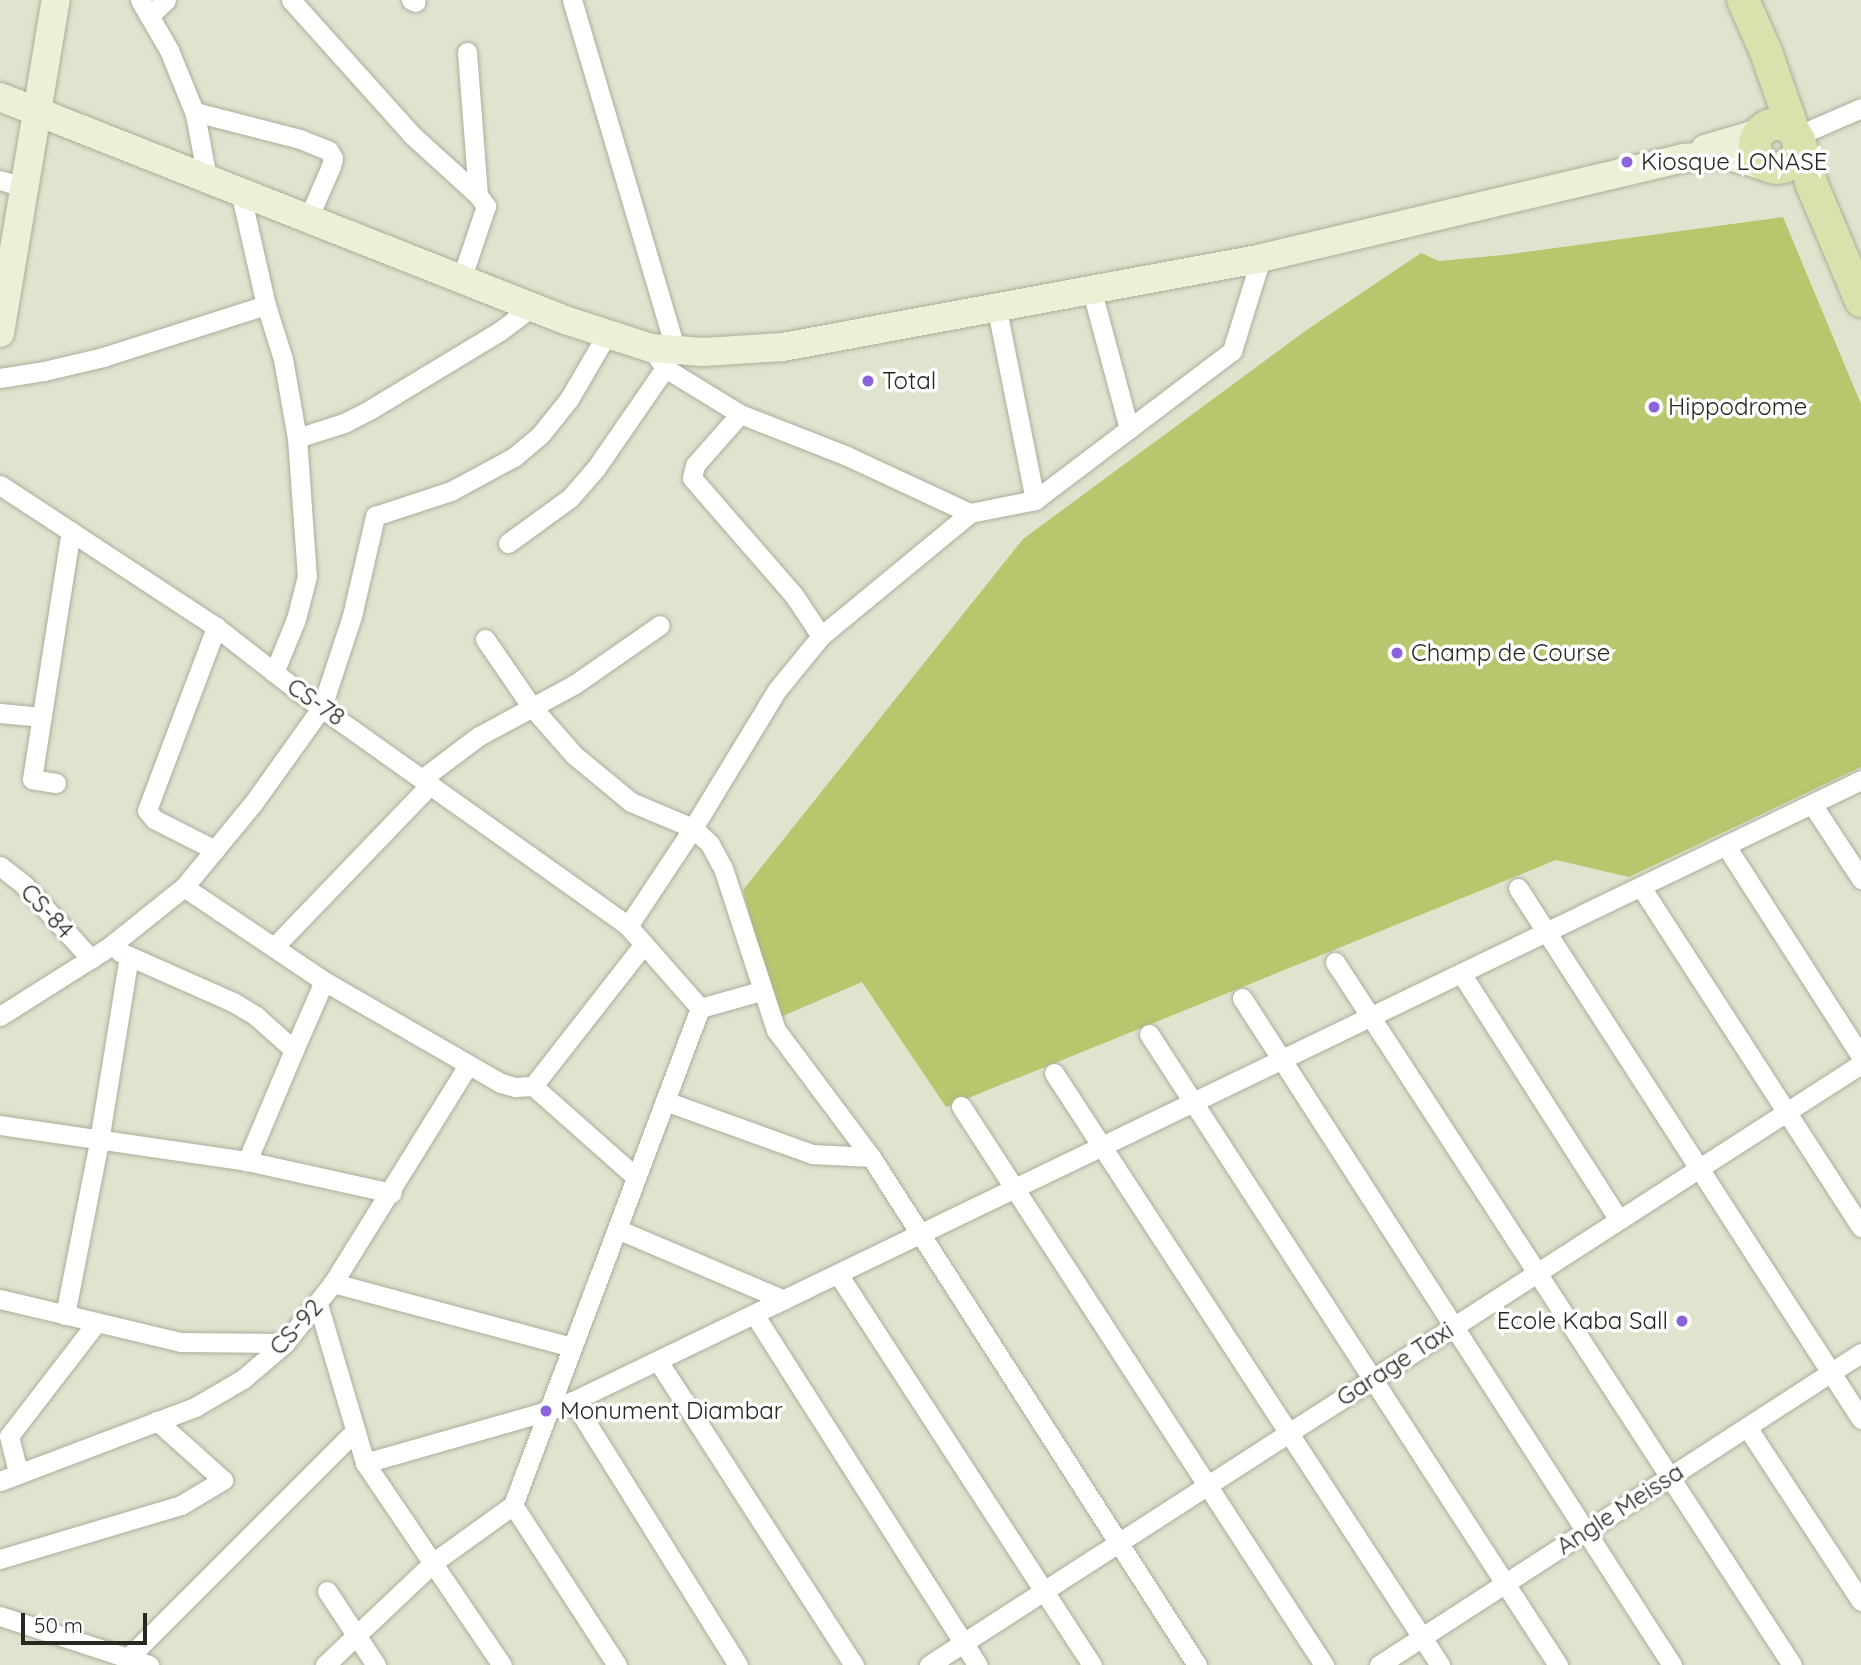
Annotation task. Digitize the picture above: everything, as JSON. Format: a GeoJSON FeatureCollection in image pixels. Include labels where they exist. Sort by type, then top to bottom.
{"type":"FeatureCollection","features":[{"type":"Feature","properties":{"kind":"main road"},"geometry":{"type":"LineString","coordinates":[[0,333],[13,184],[37,110],[56,0]]}},
{"type":"Feature","properties":{"kind":"main road"},"geometry":{"type":"LineString","coordinates":[[1743,0],[1766,52],[1784,133],[1825,215],[1861,301]]}},
{"type":"Feature","properties":{"kind":"main road"},"geometry":{"type":"LineString","coordinates":[[0,97],[461,280],[664,356],[783,347],[996,305],[1261,258],[1683,158],[1725,155],[1772,167],[1791,163],[1797,157],[1784,133]]}},
{"type":"Feature","properties":{"kind":"main road"},"geometry":{"type":"LineString","coordinates":[[1683,158],[1715,144],[1784,133]]}},
{"type":"Feature","properties":{"kind":"main road"},"geometry":{"type":"LineString","coordinates":[[1772,167],[1825,215]]}},
{"type":"Feature","properties":{"kind":"street"},"geometry":{"type":"LineString","coordinates":[[166,0],[145,8],[169,50],[195,112],[207,178]]}},
{"type":"Feature","properties":{"kind":"street"},"geometry":{"type":"LineString","coordinates":[[291,0],[412,135],[478,195],[486,206],[461,280]]}},
{"type":"Feature","properties":{"kind":"street"},"geometry":{"type":"LineString","coordinates":[[572,0],[664,356],[740,414],[847,456],[970,513]]}},
{"type":"Feature","properties":{"kind":"street"},"geometry":{"type":"LineString","coordinates":[[467,52],[478,195]]}},
{"type":"Feature","properties":{"kind":"street"},"geometry":{"type":"LineString","coordinates":[[1784,133],[1861,108]]}},
{"type":"Feature","properties":{"kind":"street"},"geometry":{"type":"LineString","coordinates":[[195,112],[300,139],[329,151],[333,158],[331,166],[309,219]]}},
{"type":"Feature","properties":{"kind":"street"},"geometry":{"type":"LineString","coordinates":[[240,191],[266,304],[283,359],[297,438],[307,576],[296,620],[274,673]]}},
{"type":"Feature","properties":{"kind":"street"},"geometry":{"type":"LineString","coordinates":[[628,926],[693,828],[777,690],[821,636],[970,513],[1035,500],[1232,351],[1261,258]]}},
{"type":"Feature","properties":{"kind":"street"},"geometry":{"type":"LineString","coordinates":[[1091,288],[1129,429]]}},
{"type":"Feature","properties":{"kind":"street"},"geometry":{"type":"LineString","coordinates":[[0,378],[103,357],[266,304]]}},
{"type":"Feature","properties":{"kind":"street"},"geometry":{"type":"LineString","coordinates":[[996,305],[1035,500]]}},
{"type":"Feature","properties":{"kind":"street"},"geometry":{"type":"LineString","coordinates":[[297,438],[344,423],[371,409],[500,331],[532,307]]}},
{"type":"Feature","properties":{"kind":"street"},"geometry":{"type":"LineString","coordinates":[[0,1016],[109,947],[184,887],[254,803],[322,707],[352,616],[375,516],[451,491],[514,457],[541,434],[569,399],[607,334]]}},
{"type":"Feature","properties":{"kind":"street"},"geometry":{"type":"LineString","coordinates":[[508,543],[570,498],[618,438],[664,356]]}},
{"type":"Feature","properties":{"kind":"street"},"geometry":{"type":"LineString","coordinates":[[740,414],[695,465],[692,478],[793,594],[821,636]]}},
{"type":"Feature","properties":{"kind":"street","name":"CS-78"},"geometry":{"type":"LineString","coordinates":[[0,485],[216,627],[274,673],[628,926],[700,1008]]}},
{"type":"Feature","properties":{"kind":"street"},"geometry":{"type":"LineString","coordinates":[[56,783],[33,779],[71,531]]}},
{"type":"Feature","properties":{"kind":"street"},"geometry":{"type":"LineString","coordinates":[[274,947],[427,781],[470,742],[575,684],[660,625]]}},
{"type":"Feature","properties":{"kind":"street"},"geometry":{"type":"LineString","coordinates":[[215,850],[154,819],[147,810],[216,627]]}},
{"type":"Feature","properties":{"kind":"street"},"geometry":{"type":"LineString","coordinates":[[485,639],[531,706],[574,755],[631,802],[693,828],[710,844],[723,868],[761,991],[776,1030],[870,1157],[1197,1665]]}},
{"type":"Feature","properties":{"kind":"street"},"geometry":{"type":"LineString","coordinates":[[0,713],[42,717]]}},
{"type":"Feature","properties":{"kind":"street"},"geometry":{"type":"LineString","coordinates":[[365,1463],[548,1411],[573,1401],[1861,780]]}},
{"type":"Feature","properties":{"kind":"street"},"geometry":{"type":"LineString","coordinates":[[1812,804],[1861,879]]}},
{"type":"Feature","properties":{"kind":"street"},"geometry":{"type":"LineString","coordinates":[[1726,846],[1861,1056]]}},
{"type":"Feature","properties":{"kind":"street","name":"CS-84"},"geometry":{"type":"LineString","coordinates":[[0,866],[24,885],[91,959]]}},
{"type":"Feature","properties":{"kind":"street"},"geometry":{"type":"LineString","coordinates":[[184,887],[324,981],[501,1083],[524,1087],[636,1177]]}},
{"type":"Feature","properties":{"kind":"street"},"geometry":{"type":"LineString","coordinates":[[1641,887],[1861,1227]]}},
{"type":"Feature","properties":{"kind":"street"},"geometry":{"type":"LineString","coordinates":[[1518,888],[1861,1419]]}},
{"type":"Feature","properties":{"kind":"street"},"geometry":{"type":"LineString","coordinates":[[524,1087],[644,944]]}},
{"type":"Feature","properties":{"kind":"street"},"geometry":{"type":"LineString","coordinates":[[109,947],[233,1002],[256,1016],[294,1050]]}},
{"type":"Feature","properties":{"kind":"street"},"geometry":{"type":"LineString","coordinates":[[65,1315],[99,1141],[129,956]]}},
{"type":"Feature","properties":{"kind":"street"},"geometry":{"type":"LineString","coordinates":[[1335,962],[1792,1665]]}},
{"type":"Feature","properties":{"kind":"street"},"geometry":{"type":"LineString","coordinates":[[1461,974],[1619,1220]]}},
{"type":"Feature","properties":{"kind":"street"},"geometry":{"type":"LineString","coordinates":[[247,1161],[324,981]]}},
{"type":"Feature","properties":{"kind":"street"},"geometry":{"type":"LineString","coordinates":[[325,1665],[434,1562],[513,1506],[700,1008],[761,991]]}},
{"type":"Feature","properties":{"kind":"street"},"geometry":{"type":"LineString","coordinates":[[1242,998],[1672,1665]]}},
{"type":"Feature","properties":{"kind":"street"},"geometry":{"type":"LineString","coordinates":[[1149,1034],[1558,1665]]}},
{"type":"Feature","properties":{"kind":"street","name":"Garage Taxi"},"geometry":{"type":"LineString","coordinates":[[929,1665],[1861,1063]]}},
{"type":"Feature","properties":{"kind":"street","name":"CS-92"},"geometry":{"type":"LineString","coordinates":[[0,1481],[13,1465],[157,1422],[225,1391],[285,1343],[333,1283],[468,1065]]}},
{"type":"Feature","properties":{"kind":"street"},"geometry":{"type":"LineString","coordinates":[[1054,1073],[1440,1665]]}},
{"type":"Feature","properties":{"kind":"street"},"geometry":{"type":"LineString","coordinates":[[665,1101],[811,1154],[870,1157]]}},
{"type":"Feature","properties":{"kind":"street"},"geometry":{"type":"LineString","coordinates":[[961,1106],[1324,1665]]}},
{"type":"Feature","properties":{"kind":"street"},"geometry":{"type":"LineString","coordinates":[[0,1125],[247,1161],[391,1193]]}},
{"type":"Feature","properties":{"kind":"street"},"geometry":{"type":"LineString","coordinates":[[617,1229],[784,1300]]}},
{"type":"Feature","properties":{"kind":"street"},"geometry":{"type":"LineString","coordinates":[[838,1274],[1092,1665]]}},
{"type":"Feature","properties":{"kind":"street"},"geometry":{"type":"LineString","coordinates":[[333,1283],[572,1347]]}},
{"type":"Feature","properties":{"kind":"street"},"geometry":{"type":"LineString","coordinates":[[0,1298],[180,1342],[285,1343]]}},
{"type":"Feature","properties":{"kind":"street"},"geometry":{"type":"LineString","coordinates":[[318,1304],[365,1463],[502,1665]]}},
{"type":"Feature","properties":{"kind":"street"},"geometry":{"type":"LineString","coordinates":[[754,1314],[978,1665]]}},
{"type":"Feature","properties":{"kind":"street"},"geometry":{"type":"LineString","coordinates":[[13,1465],[9,1436],[96,1323]]}},
{"type":"Feature","properties":{"kind":"street","name":"Angle Meissa"},"geometry":{"type":"LineString","coordinates":[[1379,1665],[1861,1353]]}},
{"type":"Feature","properties":{"kind":"street"},"geometry":{"type":"LineString","coordinates":[[658,1361],[854,1665]]}},
{"type":"Feature","properties":{"kind":"street"},"geometry":{"type":"LineString","coordinates":[[573,1401],[738,1665]]}},
{"type":"Feature","properties":{"kind":"street"},"geometry":{"type":"LineString","coordinates":[[0,1559],[181,1505],[223,1480],[157,1422]]}},
{"type":"Feature","properties":{"kind":"street"},"geometry":{"type":"LineString","coordinates":[[1747,1427],[1861,1601]]}},
{"type":"Feature","properties":{"kind":"street"},"geometry":{"type":"LineString","coordinates":[[121,1659],[355,1431]]}},
{"type":"Feature","properties":{"kind":"street"},"geometry":{"type":"LineString","coordinates":[[513,1506],[617,1665]]}},
{"type":"Feature","properties":{"kind":"street"},"geometry":{"type":"LineString","coordinates":[[327,1591],[376,1665]]}},
{"type":"Feature","properties":{"kind":"street"},"geometry":{"type":"LineString","coordinates":[[0,1616],[121,1659],[149,1665]]}},
{"type":"Feature","properties":{"kind":"green space","name":"Champ de Course"},"geometry":{"type":"Polygon","coordinates":[[[1783,217],[1861,404],[1861,767],[1629,877],[1556,860],[946,1107],[862,982],[778,1018],[743,890],[1023,539],[1308,329],[1421,253],[1439,261],[1503,255],[1783,217]]]}},
{"type":"Feature","properties":{"kind":"place","name":"Kiosque LONASE"},"geometry":{"type":"Point","coordinates":[1627,162]}},
{"type":"Feature","properties":{"kind":"place","name":"Total"},"geometry":{"type":"Point","coordinates":[868,381]}},
{"type":"Feature","properties":{"kind":"place","name":"Hippodrome"},"geometry":{"type":"Point","coordinates":[1654,407]}},
{"type":"Feature","properties":{"kind":"place","name":"Champ de Course"},"geometry":{"type":"Point","coordinates":[1397,653]}},
{"type":"Feature","properties":{"kind":"place","name":"Ecole Kaba Sall"},"geometry":{"type":"Point","coordinates":[1682,1321]}},
{"type":"Feature","properties":{"kind":"place","name":"Monument Diambar"},"geometry":{"type":"Point","coordinates":[546,1411]}}]}
